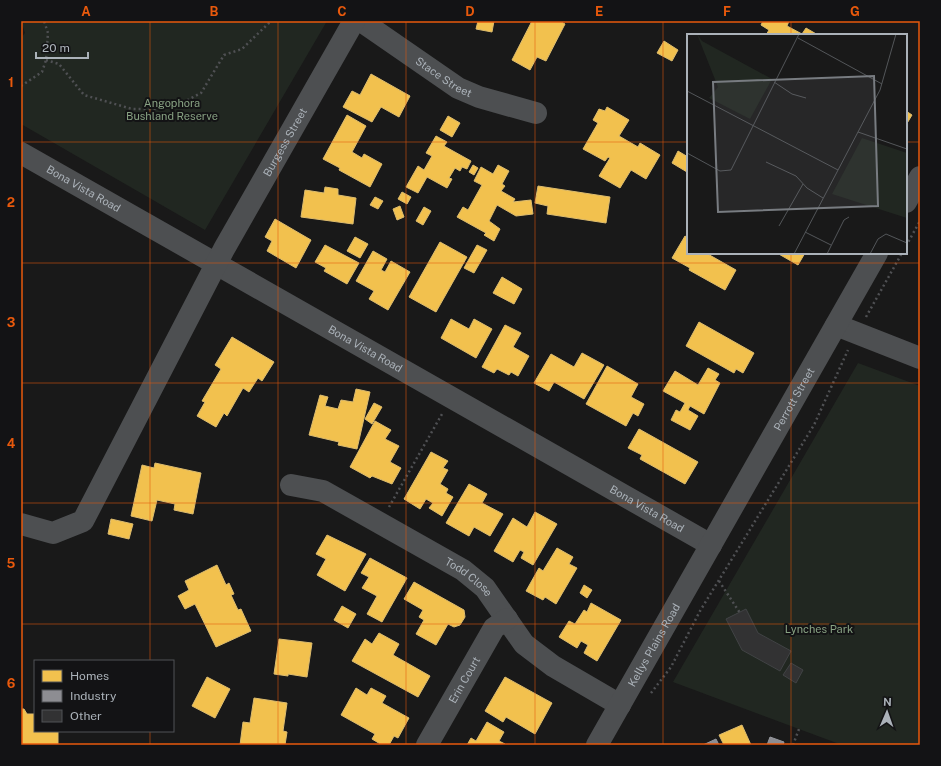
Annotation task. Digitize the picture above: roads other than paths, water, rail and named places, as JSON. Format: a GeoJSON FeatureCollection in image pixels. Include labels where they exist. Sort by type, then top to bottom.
{"type":"FeatureCollection","features":[{"type":"Feature","properties":{"kind":"street","name":"Burgess Street"},"geometry":{"type":"LineString","coordinates":[[21,524],[53,532],[83,521],[216,264],[354,21]]}},
{"type":"Feature","properties":{"kind":"street","name":"Stace Street"},"geometry":{"type":"LineString","coordinates":[[361,21],[458,88],[479,97],[536,113]]}},
{"type":"Feature","properties":{"kind":"street","name":"Bona Vista Road"},"geometry":{"type":"LineString","coordinates":[[21,153],[711,545]]}},
{"type":"Feature","properties":{"kind":"street"},"geometry":{"type":"LineString","coordinates":[[907,200],[920,177]]}},
{"type":"Feature","properties":{"kind":"street","name":"Perrott Street"},"geometry":{"type":"LineString","coordinates":[[711,545],[876,254]]}},
{"type":"Feature","properties":{"kind":"street"},"geometry":{"type":"LineString","coordinates":[[836,326],[920,358]]}},
{"type":"Feature","properties":{"kind":"street","name":"Todd Close"},"geometry":{"type":"LineString","coordinates":[[291,485],[324,491],[463,570],[485,588],[524,644],[553,666],[620,705]]}},
{"type":"Feature","properties":{"kind":"street","name":"Kellys Plains Road"},"geometry":{"type":"LineString","coordinates":[[597,745],[711,545]]}},
{"type":"Feature","properties":{"kind":"street","name":"Erin Court"},"geometry":{"type":"LineString","coordinates":[[427,745],[494,628],[507,619]]}},
{"type":"Feature","properties":{"kind":"park label","name":"Angophora Bushland Reserve"},"geometry":{"type":"Point","coordinates":[172,109]}},
{"type":"Feature","properties":{"kind":"park label","name":"Lynches Park"},"geometry":{"type":"Point","coordinates":[819,629]}}]}
